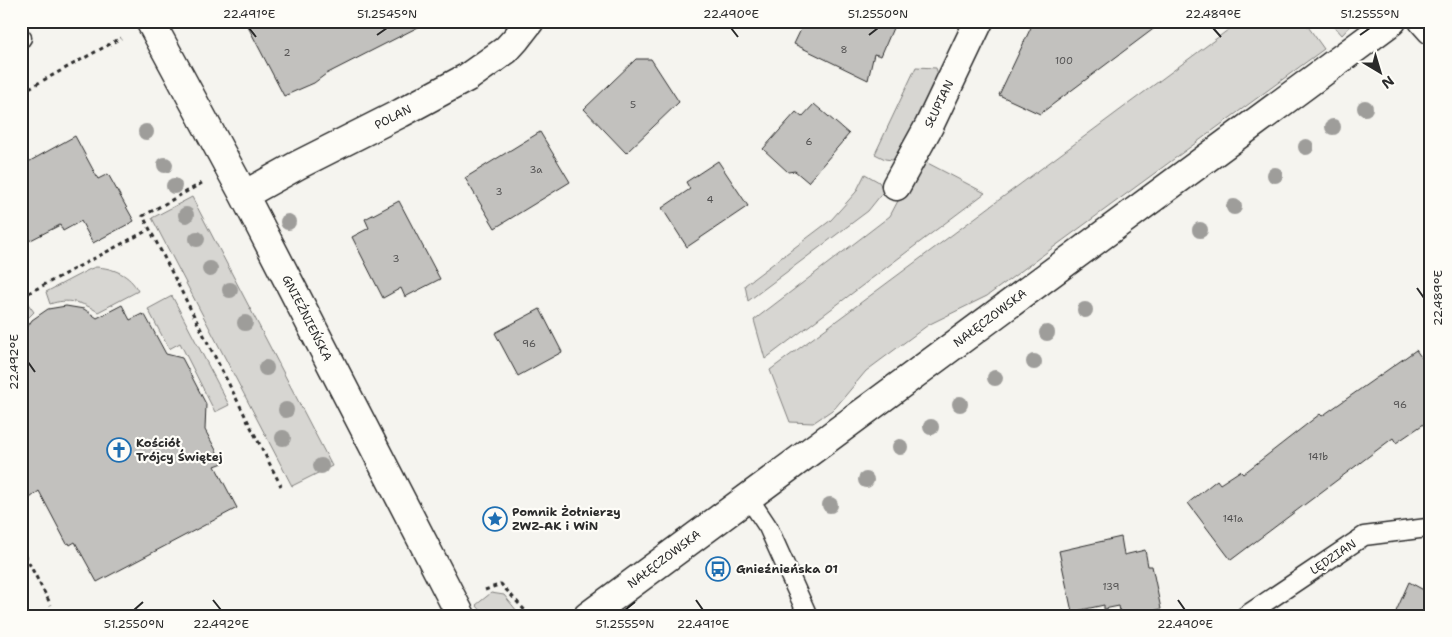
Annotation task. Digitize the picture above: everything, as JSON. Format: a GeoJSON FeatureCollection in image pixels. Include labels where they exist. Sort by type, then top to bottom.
{"type":"FeatureCollection","features":[{"type":"Feature","properties":{"kind":"street","name":"GNIEŹNIEŃSKA"},"geometry":{"type":"LineString","coordinates":[[150,21],[244,195],[461,616]]}},
{"type":"Feature","properties":{"kind":"street","name":"POLAN"},"geometry":{"type":"LineString","coordinates":[[244,195],[298,165],[401,114],[468,77],[506,50],[530,21]]}},
{"type":"Feature","properties":{"kind":"street","name":"SŁUPIAN"},"geometry":{"type":"LineString","coordinates":[[896,186],[929,126],[979,21]]}},
{"type":"Feature","properties":{"kind":"street","name":"NAŁĘCZOWSKA"},"geometry":{"type":"LineString","coordinates":[[588,616],[1392,21]]}},
{"type":"Feature","properties":{"kind":"street"},"geometry":{"type":"LineString","coordinates":[[1423,21],[1431,30]]}},
{"type":"Feature","properties":{"kind":"lane"},"geometry":{"type":"LineString","coordinates":[[748,497],[768,527],[808,616]]}},
{"type":"Feature","properties":{"kind":"lane","name":"LĘDZIAN"},"geometry":{"type":"LineString","coordinates":[[1245,616],[1364,536],[1427,528],[1431,530]]}},
{"type":"Feature","properties":{"kind":"path"},"geometry":{"type":"LineString","coordinates":[[21,87],[31,87],[122,37]]}},
{"type":"Feature","properties":{"kind":"path"},"geometry":{"type":"LineString","coordinates":[[207,181],[143,216],[282,486]]}},
{"type":"Feature","properties":{"kind":"path"},"geometry":{"type":"LineString","coordinates":[[21,297],[150,229]]}},
{"type":"Feature","properties":{"kind":"path"},"geometry":{"type":"LineString","coordinates":[[21,548],[51,604]]}},
{"type":"Feature","properties":{"kind":"shaded area"},"geometry":{"type":"Polygon","coordinates":[[[1240,21],[1304,21],[1324,49],[987,296],[928,325],[866,371],[835,408],[813,423],[790,422],[770,370],[1240,21]]]}},
{"type":"Feature","properties":{"kind":"shaded area"},"geometry":{"type":"Polygon","coordinates":[[[1325,21],[1355,21],[1342,35],[1335,27],[1328,25],[1325,21]]]}},
{"type":"Feature","properties":{"kind":"shaded area"},"geometry":{"type":"Polygon","coordinates":[[[916,67],[936,68],[940,81],[899,161],[885,159],[875,154],[916,67]]]}},
{"type":"Feature","properties":{"kind":"shaded area"},"geometry":{"type":"Polygon","coordinates":[[[920,159],[985,193],[765,359],[754,320],[890,216],[920,159]]]}},
{"type":"Feature","properties":{"kind":"shaded area"},"geometry":{"type":"Polygon","coordinates":[[[865,174],[879,182],[884,191],[868,211],[748,301],[745,285],[831,220],[856,192],[865,174]]]}},
{"type":"Feature","properties":{"kind":"shaded area"},"geometry":{"type":"Polygon","coordinates":[[[192,197],[332,466],[292,486],[152,218],[192,197]]]}},
{"type":"Feature","properties":{"kind":"shaded area"},"geometry":{"type":"Polygon","coordinates":[[[96,267],[121,273],[135,285],[138,291],[98,312],[87,306],[69,301],[50,304],[46,292],[96,267]]]}},
{"type":"Feature","properties":{"kind":"shaded area"},"geometry":{"type":"Polygon","coordinates":[[[172,296],[229,405],[215,412],[180,343],[169,349],[148,309],[172,296]]]}},
{"type":"Feature","properties":{"kind":"shaded area"},"geometry":{"type":"Polygon","coordinates":[[[26,301],[34,312],[21,327],[21,304],[26,301]]]}},
{"type":"Feature","properties":{"kind":"shaded area"},"geometry":{"type":"Polygon","coordinates":[[[491,593],[504,595],[521,616],[486,616],[476,605],[491,593]]]}},
{"type":"Feature","properties":{"kind":"building"},"geometry":{"type":"Polygon","coordinates":[[[245,21],[430,21],[326,74],[314,83],[284,96],[245,21]]]}},
{"type":"Feature","properties":{"kind":"building"},"geometry":{"type":"Polygon","coordinates":[[[805,21],[896,21],[881,56],[874,54],[868,80],[794,44],[805,21]]]}},
{"type":"Feature","properties":{"kind":"building"},"geometry":{"type":"Polygon","coordinates":[[[1034,21],[1164,21],[1040,114],[999,95],[1034,21]]]}},
{"type":"Feature","properties":{"kind":"building"},"geometry":{"type":"Polygon","coordinates":[[[636,59],[651,59],[679,102],[626,153],[584,109],[636,59]]]}},
{"type":"Feature","properties":{"kind":"building"},"geometry":{"type":"Polygon","coordinates":[[[814,104],[849,134],[808,182],[795,171],[788,172],[763,149],[796,112],[802,117],[814,104]]]}},
{"type":"Feature","properties":{"kind":"building"},"geometry":{"type":"Polygon","coordinates":[[[540,132],[570,182],[495,228],[465,178],[540,132]]]}},
{"type":"Feature","properties":{"kind":"building"},"geometry":{"type":"Polygon","coordinates":[[[75,136],[98,179],[108,174],[134,221],[93,243],[81,221],[63,231],[60,225],[21,245],[21,166],[75,136]]]}},
{"type":"Feature","properties":{"kind":"building"},"geometry":{"type":"Polygon","coordinates":[[[718,161],[748,206],[687,247],[662,208],[690,189],[686,182],[718,161]]]}},
{"type":"Feature","properties":{"kind":"building"},"geometry":{"type":"Polygon","coordinates":[[[399,201],[440,279],[405,297],[401,288],[383,298],[352,237],[369,228],[365,219],[399,201]]]}},
{"type":"Feature","properties":{"kind":"building","name":"Kościół Trójcy Świętej"},"geometry":{"type":"Polygon","coordinates":[[[122,305],[130,320],[142,314],[145,315],[166,354],[182,358],[206,404],[205,430],[223,463],[215,466],[237,508],[97,582],[75,542],[70,545],[69,543],[67,544],[39,491],[21,505],[21,337],[32,320],[48,309],[66,306],[84,309],[97,318],[122,305]]]}},
{"type":"Feature","properties":{"kind":"building"},"geometry":{"type":"Polygon","coordinates":[[[540,309],[562,352],[518,376],[495,333],[540,309]]]}},
{"type":"Feature","properties":{"kind":"building"},"geometry":{"type":"Polygon","coordinates":[[[1416,350],[1431,371],[1431,419],[1396,443],[1393,438],[1231,560],[1188,503],[1217,480],[1220,484],[1240,471],[1243,474],[1320,414],[1322,416],[1416,350]]]}},
{"type":"Feature","properties":{"kind":"building"},"geometry":{"type":"Polygon","coordinates":[[[1121,537],[1124,555],[1145,550],[1148,566],[1152,566],[1161,609],[1132,616],[1121,616],[1119,606],[1104,609],[1104,605],[1072,612],[1059,551],[1121,537]]]}},
{"type":"Feature","properties":{"kind":"building"},"geometry":{"type":"Polygon","coordinates":[[[1409,582],[1431,594],[1431,616],[1394,616],[1409,582]]]}},
{"type":"Feature","properties":{"kind":"place","name":"Kościół Trójcy Świętej"},"geometry":{"type":"Point","coordinates":[119,450]}},
{"type":"Feature","properties":{"kind":"place","name":"Pomnik Żołnierzy ZWZ-AK i WiN"},"geometry":{"type":"Point","coordinates":[495,519]}},
{"type":"Feature","properties":{"kind":"place","name":"Gnieźnieńska 01"},"geometry":{"type":"Point","coordinates":[718,569]}}]}
